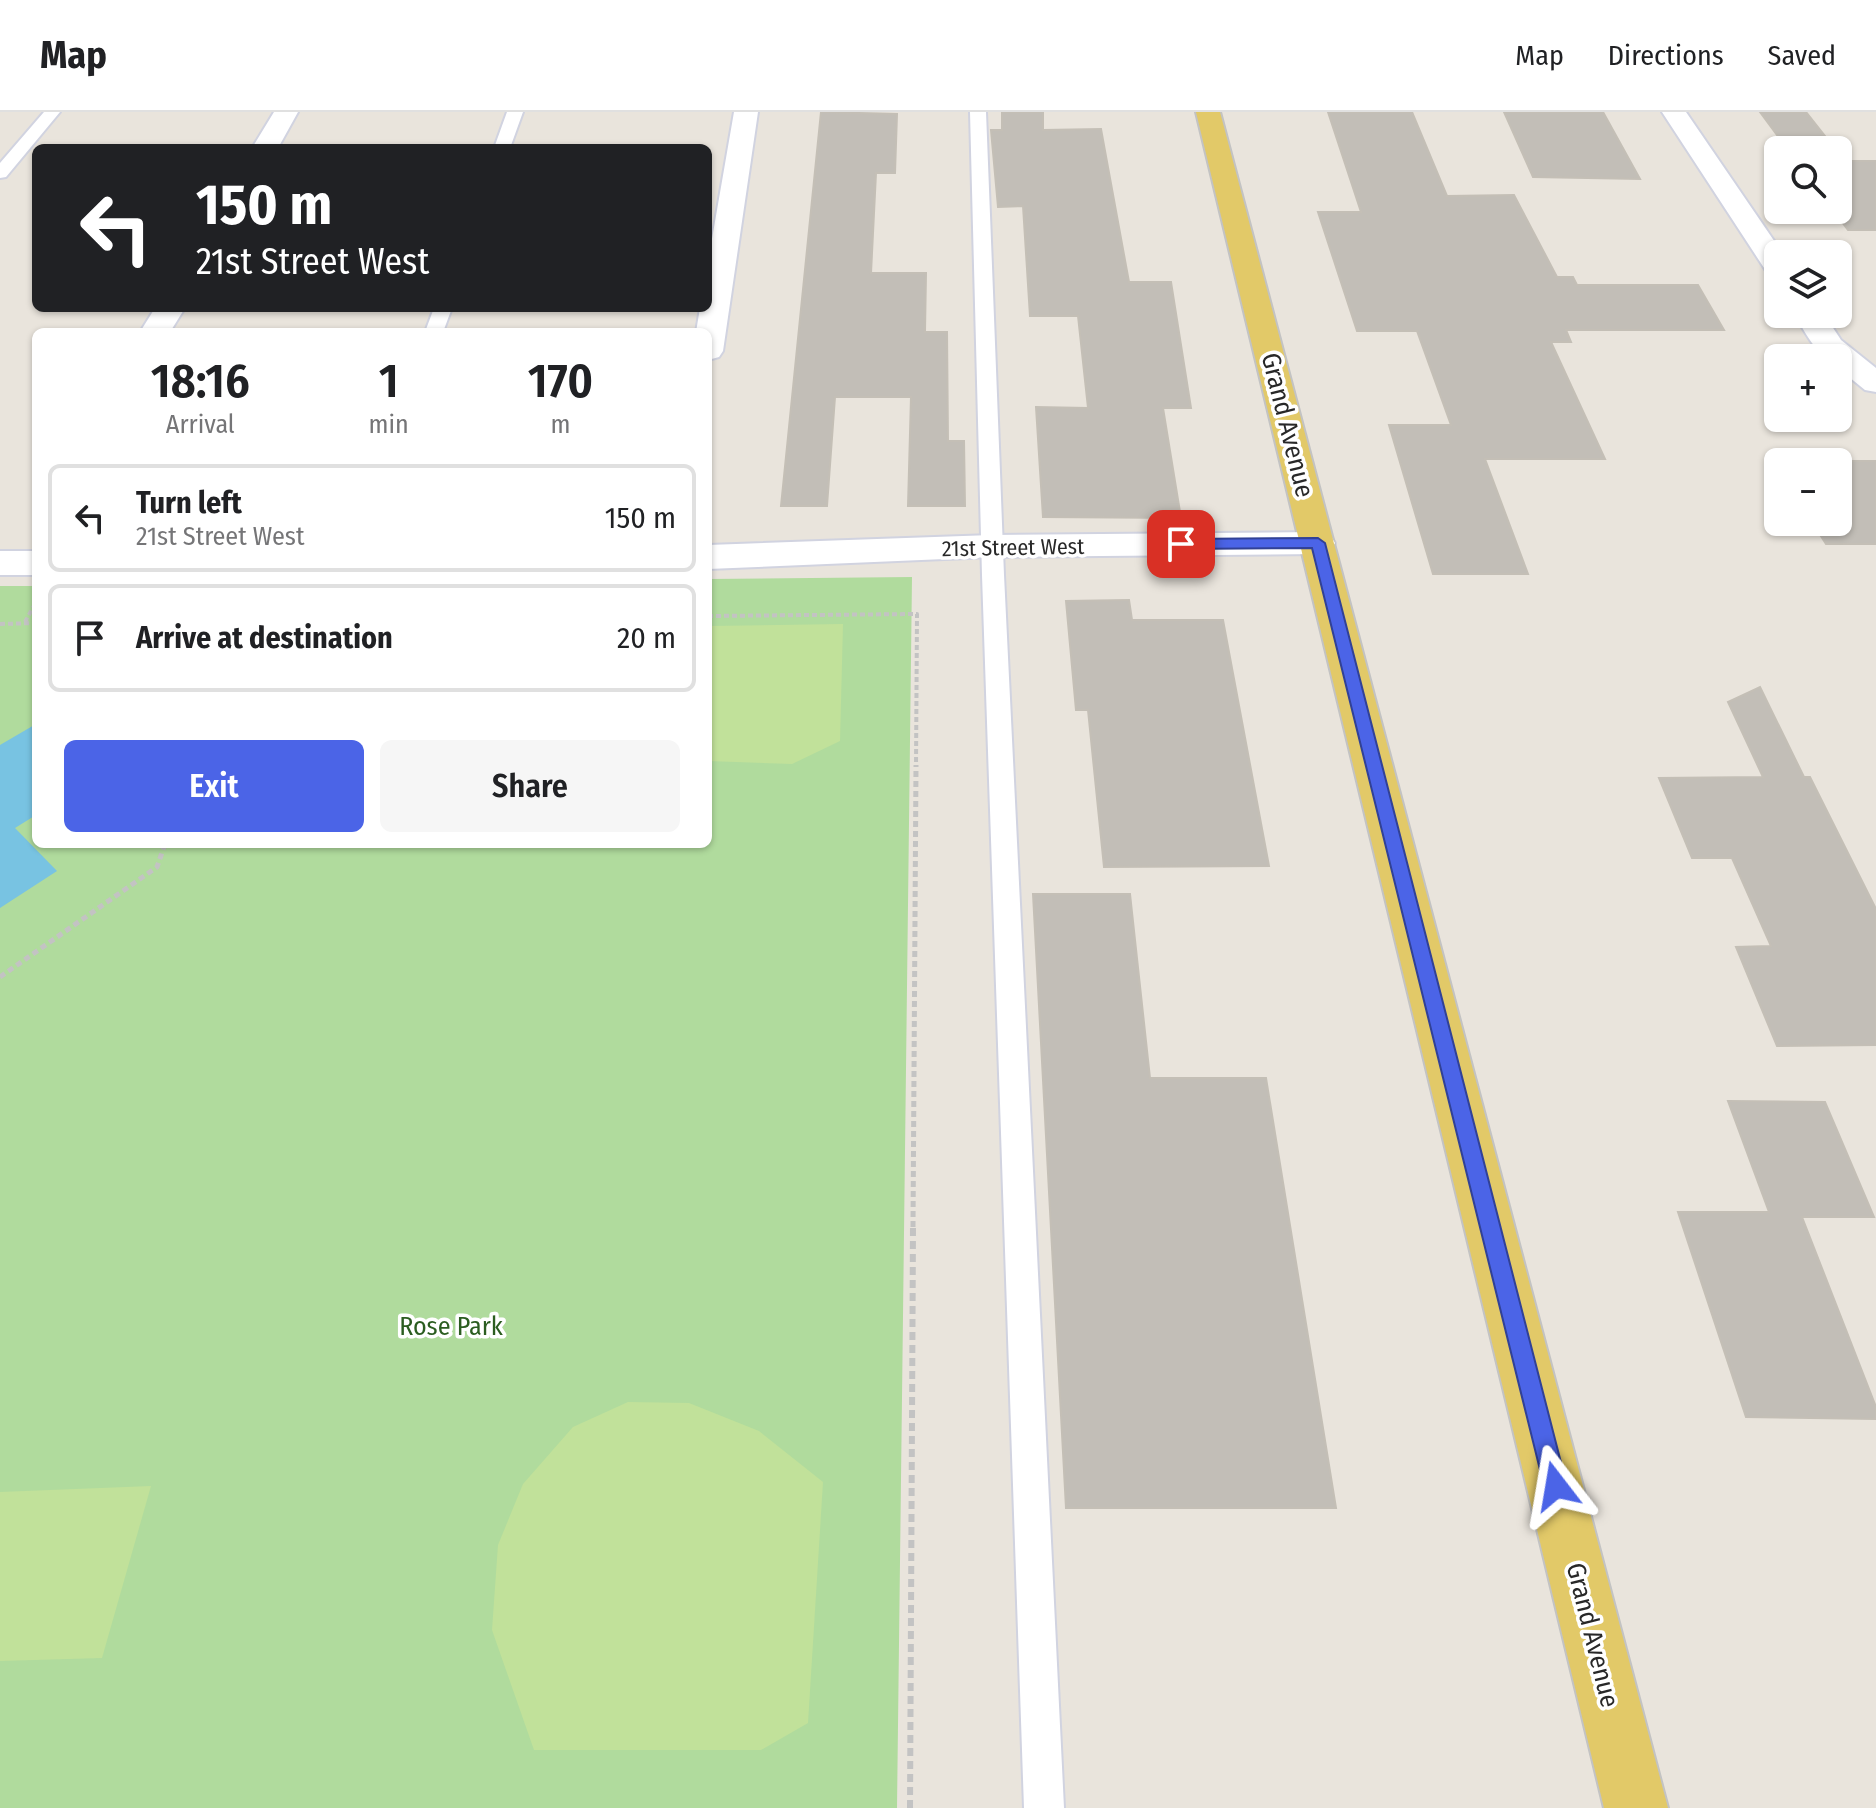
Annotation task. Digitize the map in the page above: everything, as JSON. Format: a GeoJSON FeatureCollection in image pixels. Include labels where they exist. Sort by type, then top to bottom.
{"type":"FeatureCollection","features":[{"type":"Feature","properties":{"kind":"main road","name":"Grand Avenue"},"geometry":{"type":"LineString","coordinates":[[1208,112],[1636,1808]]}},
{"type":"Feature","properties":{"kind":"street"},"geometry":{"type":"LineString","coordinates":[[267,144],[286,112]]}},
{"type":"Feature","properties":{"kind":"street"},"geometry":{"type":"LineString","coordinates":[[712,328],[746,112]]}},
{"type":"Feature","properties":{"kind":"street"},"geometry":{"type":"LineString","coordinates":[[1674,112],[1764,247]]}},
{"type":"Feature","properties":{"kind":"street"},"geometry":{"type":"LineString","coordinates":[[1818,328],[1830,346],[1876,383]]}},
{"type":"Feature","properties":{"kind":"street"},"geometry":{"type":"LineString","coordinates":[[18,563],[32,540]]}},
{"type":"Feature","properties":{"kind":"street","name":"21st Street West"},"geometry":{"type":"LineString","coordinates":[[712,557],[992,546],[1318,543]]}},
{"type":"Feature","properties":{"kind":"lane"},"geometry":{"type":"LineString","coordinates":[[0,173],[52,112]]}},
{"type":"Feature","properties":{"kind":"lane"},"geometry":{"type":"LineString","coordinates":[[503,144],[515,112]]}},
{"type":"Feature","properties":{"kind":"lane"},"geometry":{"type":"LineString","coordinates":[[978,112],[992,546],[1044,1808]]}},
{"type":"Feature","properties":{"kind":"path"},"geometry":{"type":"LineString","coordinates":[[25,623],[32,610]]}},
{"type":"Feature","properties":{"kind":"path"},"geometry":{"type":"LineString","coordinates":[[712,616],[917,614],[910,1808]]}},
{"type":"Feature","properties":{"kind":"path"},"geometry":{"type":"LineString","coordinates":[[0,624],[32,623]]}},
{"type":"Feature","properties":{"kind":"path"},"geometry":{"type":"LineString","coordinates":[[0,977],[157,867],[164,848]]}},
{"type":"Feature","properties":{"kind":"green space","name":"Rose Park"},"geometry":{"type":"Polygon","coordinates":[[[912,577],[897,1808],[0,1808],[0,586],[32,586],[32,848],[712,848],[712,579],[912,577]]]}},
{"type":"Feature","properties":{"kind":"green space"},"geometry":{"type":"Polygon","coordinates":[[[843,624],[840,741],[792,764],[712,761],[712,626],[843,624]]]}},
{"type":"Feature","properties":{"kind":"green space"},"geometry":{"type":"Polygon","coordinates":[[[628,1402],[689,1403],[759,1431],[823,1482],[808,1723],[761,1750],[534,1750],[492,1630],[498,1545],[523,1484],[573,1427],[628,1402]]]}},
{"type":"Feature","properties":{"kind":"green space"},"geometry":{"type":"Polygon","coordinates":[[[151,1486],[102,1658],[0,1661],[0,1492],[151,1486]]]}},
{"type":"Feature","properties":{"kind":"water"},"geometry":{"type":"Polygon","coordinates":[[[32,726],[32,817],[15,828],[57,871],[0,908],[0,745],[32,726]]]}},
{"type":"Feature","properties":{"kind":"building"},"geometry":{"type":"Polygon","coordinates":[[[821,112],[897,114],[895,173],[876,173],[871,273],[926,273],[925,332],[947,332],[948,441],[964,441],[965,506],[908,506],[911,397],[835,397],[827,506],[781,506],[821,112]]]}},
{"type":"Feature","properties":{"kind":"building"},"geometry":{"type":"Polygon","coordinates":[[[1002,112],[1043,112],[1043,130],[1101,129],[1129,282],[1171,282],[1191,408],[1163,408],[1181,518],[1043,517],[1036,407],[1088,408],[1078,316],[1030,316],[1023,206],[998,207],[991,130],[1002,130],[1002,112]]]}},
{"type":"Feature","properties":{"kind":"building"},"geometry":{"type":"Polygon","coordinates":[[[1328,112],[1412,112],[1447,196],[1514,195],[1557,277],[1573,277],[1577,285],[1698,285],[1724,330],[1566,330],[1571,342],[1551,342],[1605,459],[1485,459],[1528,574],[1433,574],[1389,425],[1451,425],[1417,331],[1357,331],[1318,212],[1361,212],[1328,112]]]}},
{"type":"Feature","properties":{"kind":"building"},"geometry":{"type":"Polygon","coordinates":[[[1504,112],[1603,112],[1640,179],[1533,177],[1504,112]]]}},
{"type":"Feature","properties":{"kind":"building"},"geometry":{"type":"Polygon","coordinates":[[[1760,112],[1806,112],[1825,136],[1778,136],[1760,112]]]}},
{"type":"Feature","properties":{"kind":"building"},"geometry":{"type":"Polygon","coordinates":[[[1852,161],[1876,161],[1876,230],[1848,230],[1844,224],[1852,224],[1852,161]]]}},
{"type":"Feature","properties":{"kind":"building"},"geometry":{"type":"Polygon","coordinates":[[[1852,461],[1876,461],[1876,544],[1826,544],[1821,536],[1852,536],[1852,461]]]}},
{"type":"Feature","properties":{"kind":"building"},"geometry":{"type":"Polygon","coordinates":[[[1129,600],[1132,620],[1223,620],[1269,866],[1104,867],[1088,710],[1076,710],[1066,601],[1129,600]]]}},
{"type":"Feature","properties":{"kind":"building"},"geometry":{"type":"Polygon","coordinates":[[[1760,687],[1804,777],[1810,777],[1876,909],[1876,1045],[1777,1046],[1736,947],[1771,946],[1732,858],[1692,858],[1659,778],[1763,777],[1728,702],[1760,687]]]}},
{"type":"Feature","properties":{"kind":"building"},"geometry":{"type":"Polygon","coordinates":[[[1033,894],[1130,894],[1150,1078],[1266,1078],[1336,1508],[1066,1508],[1033,894]]]}},
{"type":"Feature","properties":{"kind":"building"},"geometry":{"type":"Polygon","coordinates":[[[1728,1101],[1825,1102],[1874,1217],[1802,1217],[1876,1407],[1876,1419],[1746,1417],[1678,1212],[1769,1212],[1728,1101]]]}},
{"type":"Feature","properties":{"kind":"route"},"geometry":{"type":"LineString","coordinates":[[1181,544],[1318,543],[1556,1486]]}}]}
